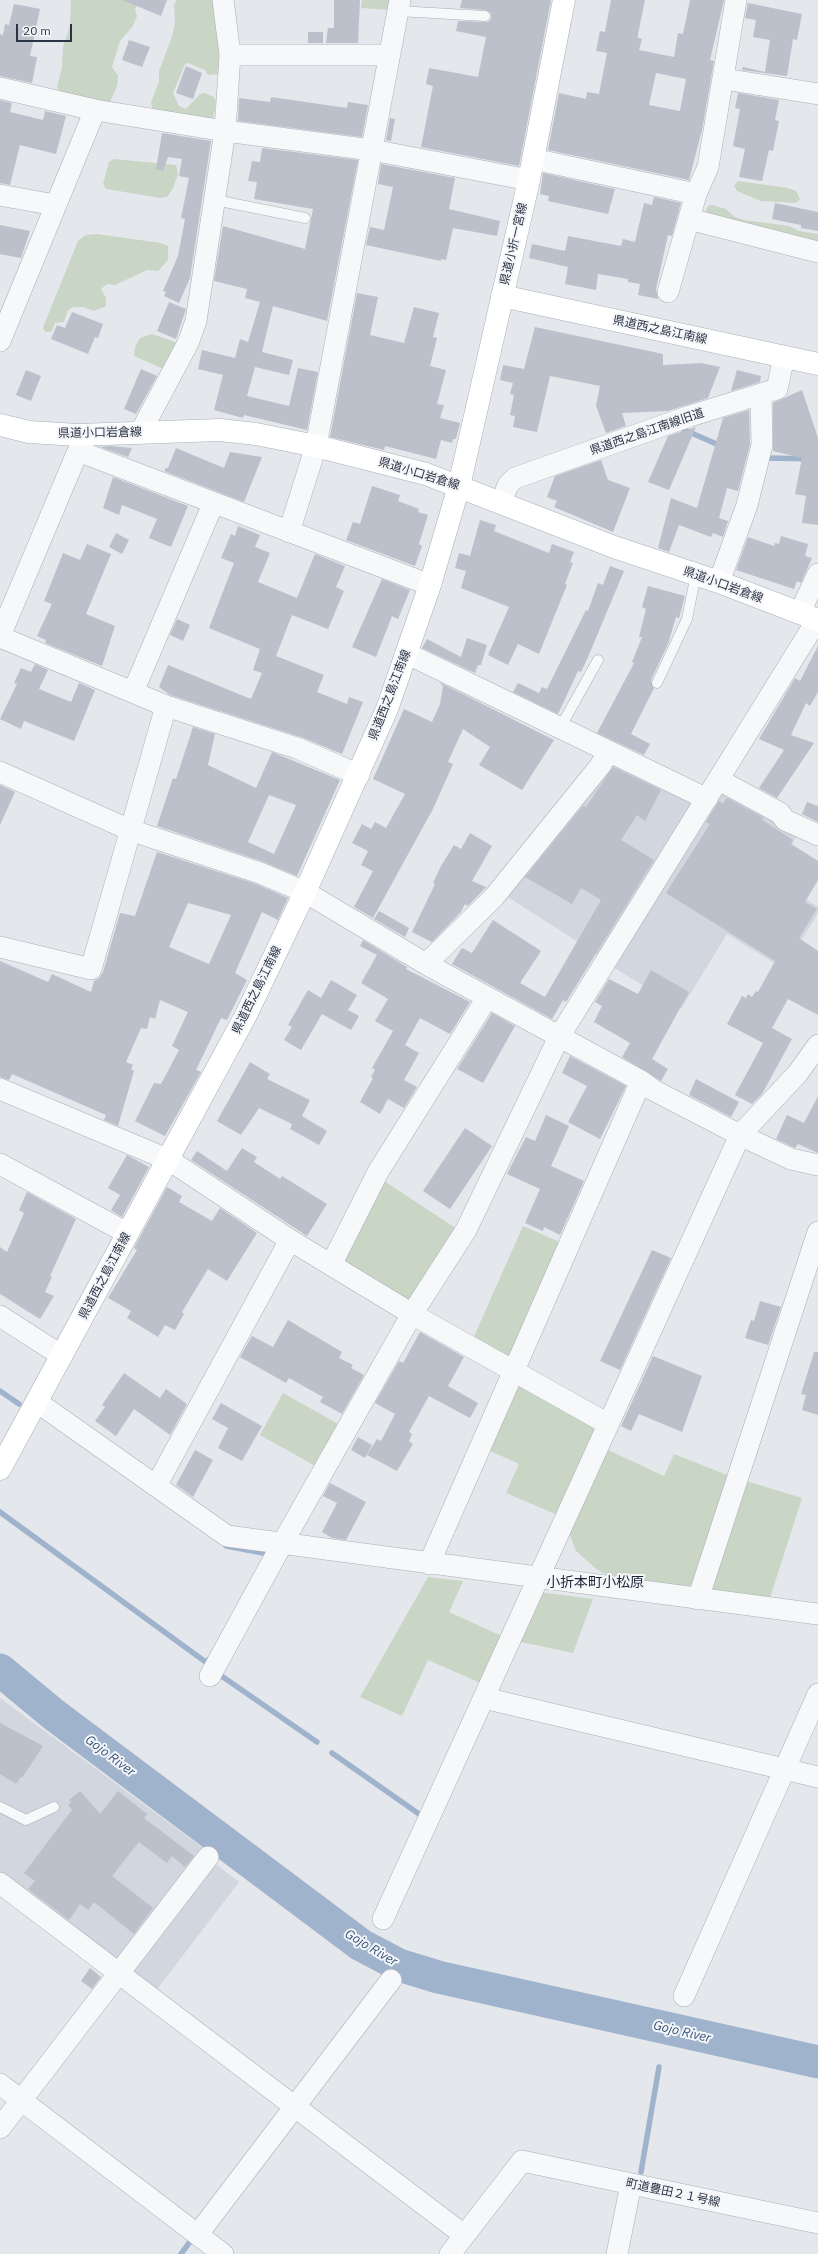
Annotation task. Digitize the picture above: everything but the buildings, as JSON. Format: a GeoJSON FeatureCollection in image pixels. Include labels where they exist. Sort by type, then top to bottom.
{"type":"FeatureCollection","features":[{"type":"Feature","properties":{"kind":"main road","name":"県道小折一宮線"},"geometry":{"type":"LineString","coordinates":[[459,486],[529,180],[564,0]]}},
{"type":"Feature","properties":{"kind":"main road","name":"県道西之島江南線"},"geometry":{"type":"LineString","coordinates":[[502,296],[818,364]]}},
{"type":"Feature","properties":{"kind":"main road","name":"県道小口岩倉線"},"geometry":{"type":"LineString","coordinates":[[0,425],[78,443],[140,433],[220,430],[256,434],[316,446],[426,474],[614,547],[720,582],[812,618]]}},
{"type":"Feature","properties":{"kind":"main road","name":"県道西之島江南線"},"geometry":{"type":"LineString","coordinates":[[0,1469],[127,1234],[169,1160],[246,1015],[305,892],[359,775],[387,709],[430,585],[459,486]]}},
{"type":"Feature","properties":{"kind":"street"},"geometry":{"type":"LineString","coordinates":[[140,433],[188,343],[196,321],[225,131],[230,55],[223,0]]}},
{"type":"Feature","properties":{"kind":"street"},"geometry":{"type":"LineString","coordinates":[[668,292],[696,194],[708,166],[724,79],[736,0]]}},
{"type":"Feature","properties":{"kind":"street"},"geometry":{"type":"LineString","coordinates":[[288,532],[316,446],[399,6]]}},
{"type":"Feature","properties":{"kind":"street"},"geometry":{"type":"LineString","coordinates":[[230,55],[389,55]]}},
{"type":"Feature","properties":{"kind":"street"},"geometry":{"type":"LineString","coordinates":[[724,79],[818,94]]}},
{"type":"Feature","properties":{"kind":"street"},"geometry":{"type":"LineString","coordinates":[[0,88],[95,110],[225,131],[372,150],[529,180]]}},
{"type":"Feature","properties":{"kind":"street"},"geometry":{"type":"LineString","coordinates":[[0,341],[95,110]]}},
{"type":"Feature","properties":{"kind":"street"},"geometry":{"type":"LineString","coordinates":[[533,159],[696,194]]}},
{"type":"Feature","properties":{"kind":"street"},"geometry":{"type":"LineString","coordinates":[[0,195],[55,205]]}},
{"type":"Feature","properties":{"kind":"street"},"geometry":{"type":"LineString","coordinates":[[689,219],[818,252]]}},
{"type":"Feature","properties":{"kind":"street","name":"県道西之島江南線旧道"},"geometry":{"type":"LineString","coordinates":[[501,503],[508,485],[516,478],[690,416],[777,389],[784,357]]}},
{"type":"Feature","properties":{"kind":"street"},"geometry":{"type":"LineString","coordinates":[[720,582],[748,505],[762,445],[761,394]]}},
{"type":"Feature","properties":{"kind":"street"},"geometry":{"type":"LineString","coordinates":[[359,775],[298,748],[166,706],[0,637],[78,443],[213,504],[430,585]]}},
{"type":"Feature","properties":{"kind":"street"},"geometry":{"type":"LineString","coordinates":[[133,692],[213,504]]}},
{"type":"Feature","properties":{"kind":"street"},"geometry":{"type":"LineString","coordinates":[[210,1676],[282,1544],[412,1314],[466,1230],[559,1037],[719,780],[812,618],[818,574]]}},
{"type":"Feature","properties":{"kind":"street"},"geometry":{"type":"LineString","coordinates":[[406,653],[707,799]]}},
{"type":"Feature","properties":{"kind":"street"},"geometry":{"type":"LineString","coordinates":[[0,947],[91,969],[166,706]]}},
{"type":"Feature","properties":{"kind":"street"},"geometry":{"type":"LineString","coordinates":[[426,964],[494,897],[600,766],[609,751]]}},
{"type":"Feature","properties":{"kind":"street"},"geometry":{"type":"LineString","coordinates":[[0,772],[130,830],[260,873],[305,892],[426,964],[641,1080],[653,1090],[740,1135],[791,1159],[818,1166]]}},
{"type":"Feature","properties":{"kind":"street"},"geometry":{"type":"LineString","coordinates":[[719,780],[780,813],[785,820],[818,835]]}},
{"type":"Feature","properties":{"kind":"street"},"geometry":{"type":"LineString","coordinates":[[331,1265],[378,1172],[487,998]]}},
{"type":"Feature","properties":{"kind":"street"},"geometry":{"type":"LineString","coordinates":[[383,1919],[740,1135],[798,1073],[818,1045]]}},
{"type":"Feature","properties":{"kind":"street"},"geometry":{"type":"LineString","coordinates":[[429,1564],[641,1080]]}},
{"type":"Feature","properties":{"kind":"street"},"geometry":{"type":"LineString","coordinates":[[0,1089],[169,1160],[290,1240],[412,1314],[608,1424]]}},
{"type":"Feature","properties":{"kind":"street"},"geometry":{"type":"LineString","coordinates":[[0,1164],[127,1234]]}},
{"type":"Feature","properties":{"kind":"street"},"geometry":{"type":"LineString","coordinates":[[698,1598],[818,1232]]}},
{"type":"Feature","properties":{"kind":"street"},"geometry":{"type":"LineString","coordinates":[[156,1486],[290,1240]]}},
{"type":"Feature","properties":{"kind":"street"},"geometry":{"type":"LineString","coordinates":[[0,1316],[62,1356]]}},
{"type":"Feature","properties":{"kind":"street"},"geometry":{"type":"LineString","coordinates":[[37,1402],[227,1536],[538,1579],[818,1614]]}},
{"type":"Feature","properties":{"kind":"street"},"geometry":{"type":"LineString","coordinates":[[684,1996],[818,1694]]}},
{"type":"Feature","properties":{"kind":"street"},"geometry":{"type":"LineString","coordinates":[[484,1698],[818,1777]]}},
{"type":"Feature","properties":{"kind":"street"},"geometry":{"type":"LineString","coordinates":[[0,2128],[208,1857]]}},
{"type":"Feature","properties":{"kind":"street"},"geometry":{"type":"LineString","coordinates":[[0,1883],[464,2235],[450,2254]]}},
{"type":"Feature","properties":{"kind":"street"},"geometry":{"type":"LineString","coordinates":[[198,2234],[392,1980]]}},
{"type":"Feature","properties":{"kind":"street"},"geometry":{"type":"LineString","coordinates":[[0,2084],[223,2254]]}},
{"type":"Feature","properties":{"kind":"street","name":"町道豊田２１号線"},"geometry":{"type":"LineString","coordinates":[[464,2235],[522,2161],[818,2224]]}},
{"type":"Feature","properties":{"kind":"street"},"geometry":{"type":"LineString","coordinates":[[617,2254],[631,2184]]}},
{"type":"Feature","properties":{"kind":"lane"},"geometry":{"type":"LineString","coordinates":[[399,6],[485,16]]}},
{"type":"Feature","properties":{"kind":"lane"},"geometry":{"type":"LineString","coordinates":[[215,200],[306,218]]}},
{"type":"Feature","properties":{"kind":"lane"},"geometry":{"type":"LineString","coordinates":[[657,683],[687,619],[696,574]]}},
{"type":"Feature","properties":{"kind":"lane"},"geometry":{"type":"LineString","coordinates":[[560,728],[598,660]]}},
{"type":"Feature","properties":{"kind":"lane"},"geometry":{"type":"LineString","coordinates":[[0,1807],[26,1820],[54,1807]]}},
{"type":"Feature","properties":{"kind":"shaded area"},"geometry":{"type":"Polygon","coordinates":[[[616,759],[693,798],[695,806],[600,956],[503,894],[616,759]]]}},
{"type":"Feature","properties":{"kind":"shaded area"},"geometry":{"type":"Polygon","coordinates":[[[724,788],[798,834],[776,871],[797,893],[818,907],[818,913],[784,969],[727,934],[681,1009],[613,967],[724,788]]]}},
{"type":"Feature","properties":{"kind":"shaded area"},"geometry":{"type":"Polygon","coordinates":[[[0,1698],[203,1848],[121,1958],[112,1959],[0,1875],[0,1698]]]}},
{"type":"Feature","properties":{"kind":"shaded area"},"geometry":{"type":"Polygon","coordinates":[[[213,1862],[239,1882],[155,1992],[136,1978],[133,1968],[213,1862]]]}},
{"type":"Feature","properties":{"kind":"green space"},"geometry":{"type":"Polygon","coordinates":[[[71,0],[139,0],[135,10],[137,16],[133,26],[120,41],[112,67],[118,75],[117,86],[110,102],[106,104],[60,93],[57,87],[62,67],[63,47],[70,26],[71,0]]]}},
{"type":"Feature","properties":{"kind":"green space"},"geometry":{"type":"Polygon","coordinates":[[[177,0],[213,0],[221,61],[219,74],[208,75],[205,70],[188,63],[185,64],[173,93],[179,106],[186,109],[200,94],[204,93],[214,97],[216,101],[213,120],[158,112],[152,108],[151,102],[159,82],[159,71],[172,37],[175,23],[174,5],[177,0]]]}},
{"type":"Feature","properties":{"kind":"green space"},"geometry":{"type":"Polygon","coordinates":[[[362,0],[393,0],[391,10],[361,8],[362,0]]]}},
{"type":"Feature","properties":{"kind":"green space"},"geometry":{"type":"Polygon","coordinates":[[[114,159],[176,165],[178,174],[173,188],[167,197],[161,198],[106,189],[103,184],[109,162],[114,159]]]}},
{"type":"Feature","properties":{"kind":"green space"},"geometry":{"type":"Polygon","coordinates":[[[738,181],[788,188],[796,191],[800,199],[796,203],[761,201],[737,191],[734,186],[738,181]]]}},
{"type":"Feature","properties":{"kind":"green space"},"geometry":{"type":"Polygon","coordinates":[[[712,205],[726,209],[735,217],[744,220],[789,226],[799,231],[818,234],[818,245],[708,216],[706,211],[708,206],[712,205]]]}},
{"type":"Feature","properties":{"kind":"green space"},"geometry":{"type":"Polygon","coordinates":[[[97,234],[161,243],[168,246],[168,260],[158,271],[147,270],[115,285],[107,284],[101,289],[106,298],[106,306],[94,311],[83,307],[73,307],[68,310],[64,322],[55,323],[51,332],[46,332],[43,329],[44,325],[78,241],[86,235],[97,234]]]}},
{"type":"Feature","properties":{"kind":"green space"},"geometry":{"type":"Polygon","coordinates":[[[152,334],[175,342],[178,346],[166,370],[134,356],[135,347],[140,338],[152,334]]]}},
{"type":"Feature","properties":{"kind":"green space"},"geometry":{"type":"Polygon","coordinates":[[[381,1179],[457,1229],[412,1300],[404,1302],[343,1265],[381,1179]]]}},
{"type":"Feature","properties":{"kind":"green space"},"geometry":{"type":"Polygon","coordinates":[[[523,1226],[562,1243],[510,1360],[472,1341],[523,1226]]]}},
{"type":"Feature","properties":{"kind":"green space"},"geometry":{"type":"Polygon","coordinates":[[[522,1382],[596,1425],[599,1432],[560,1516],[506,1493],[519,1464],[486,1449],[513,1385],[522,1382]]]}},
{"type":"Feature","properties":{"kind":"green space"},"geometry":{"type":"Polygon","coordinates":[[[283,1393],[340,1425],[317,1467],[260,1435],[283,1393]]]}},
{"type":"Feature","properties":{"kind":"green space"},"geometry":{"type":"Polygon","coordinates":[[[606,1449],[664,1476],[674,1454],[732,1477],[696,1585],[689,1590],[613,1579],[595,1568],[576,1551],[569,1532],[606,1449]]]}},
{"type":"Feature","properties":{"kind":"green space"},"geometry":{"type":"Polygon","coordinates":[[[743,1480],[802,1498],[769,1601],[711,1592],[743,1480]]]}},
{"type":"Feature","properties":{"kind":"green space"},"geometry":{"type":"Polygon","coordinates":[[[428,1577],[463,1581],[449,1612],[504,1637],[483,1684],[428,1660],[402,1716],[360,1697],[428,1577]]]}},
{"type":"Feature","properties":{"kind":"green space"},"geometry":{"type":"Polygon","coordinates":[[[538,1592],[593,1599],[573,1653],[516,1641],[538,1592]]]}},
{"type":"Feature","properties":{"kind":"waterway"},"geometry":{"type":"LineString","coordinates":[[680,428],[721,446]]}},
{"type":"Feature","properties":{"kind":"waterway"},"geometry":{"type":"LineString","coordinates":[[766,458],[818,459]]}},
{"type":"Feature","properties":{"kind":"waterway"},"geometry":{"type":"LineString","coordinates":[[0,1391],[19,1404]]}},
{"type":"Feature","properties":{"kind":"waterway"},"geometry":{"type":"LineString","coordinates":[[0,1512],[207,1663],[209,1659]]}},
{"type":"Feature","properties":{"kind":"waterway"},"geometry":{"type":"LineString","coordinates":[[226,1546],[263,1553]]}},
{"type":"Feature","properties":{"kind":"waterway","name":"Gojo River"},"geometry":{"type":"LineString","coordinates":[[0,1670],[53,1714],[361,1945],[399,1965],[438,1977],[818,2062]]}},
{"type":"Feature","properties":{"kind":"waterway"},"geometry":{"type":"LineString","coordinates":[[223,1677],[317,1742]]}},
{"type":"Feature","properties":{"kind":"waterway"},"geometry":{"type":"LineString","coordinates":[[332,1753],[419,1814]]}},
{"type":"Feature","properties":{"kind":"waterway"},"geometry":{"type":"LineString","coordinates":[[666,2038],[671,2029]]}},
{"type":"Feature","properties":{"kind":"waterway"},"geometry":{"type":"LineString","coordinates":[[641,2172],[659,2067]]}},
{"type":"Feature","properties":{"kind":"waterway"},"geometry":{"type":"LineString","coordinates":[[181,2254],[192,2239]]}},
{"type":"Feature","properties":{"kind":"district","name":"小折本町小松原"},"geometry":{"type":"Point","coordinates":[595,1583]}}]}
